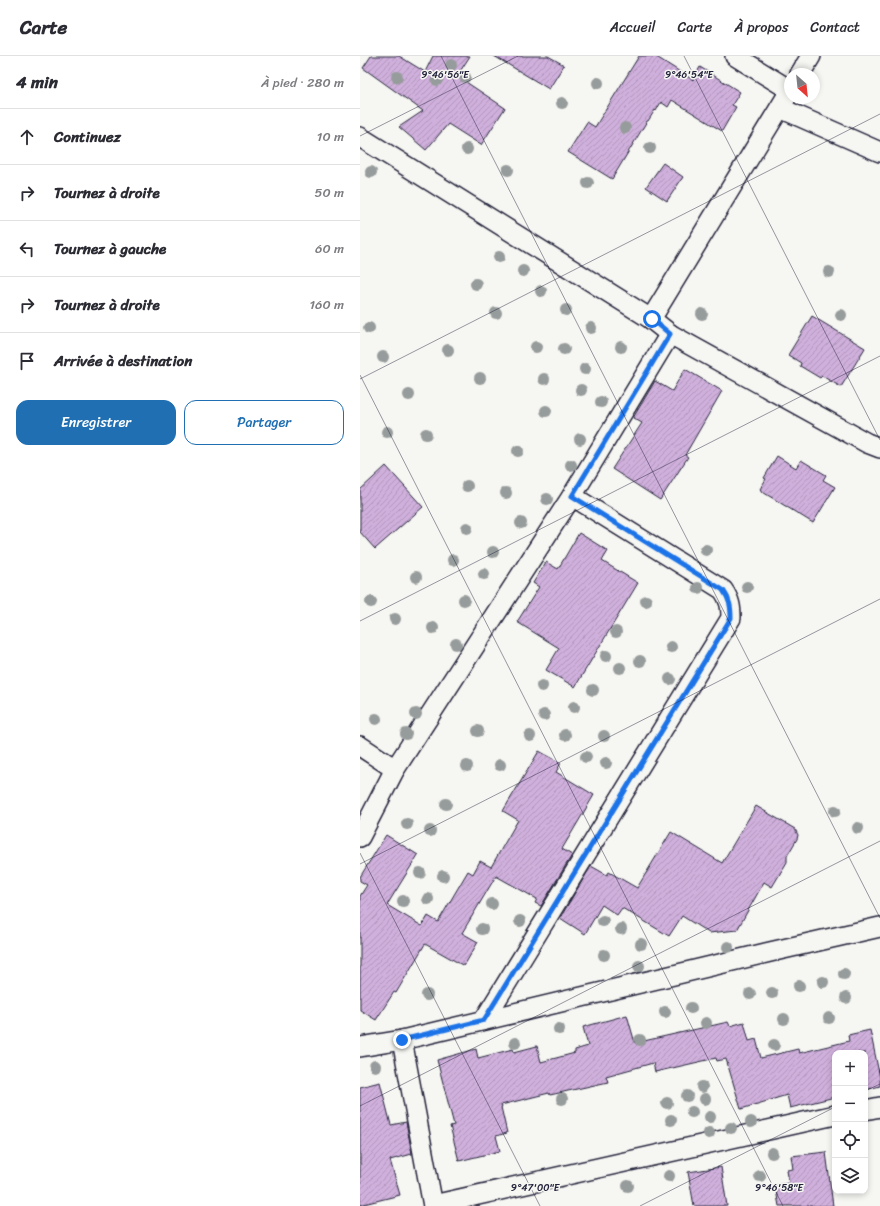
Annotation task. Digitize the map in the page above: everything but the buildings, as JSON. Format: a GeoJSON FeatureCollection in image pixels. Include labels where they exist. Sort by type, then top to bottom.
{"type":"FeatureCollection","features":[{"type":"Feature","properties":{"kind":"street"},"geometry":{"type":"LineString","coordinates":[[735,56],[784,87]]}},
{"type":"Feature","properties":{"kind":"street"},"geometry":{"type":"LineString","coordinates":[[804,68],[811,56]]}},
{"type":"Feature","properties":{"kind":"street"},"geometry":{"type":"LineString","coordinates":[[652,319],[784,101]]}},
{"type":"Feature","properties":{"kind":"street"},"geometry":{"type":"LineString","coordinates":[[780,108],[880,152]]}},
{"type":"Feature","properties":{"kind":"street"},"geometry":{"type":"LineString","coordinates":[[360,137],[652,319],[670,334],[867,443],[880,448]]}},
{"type":"Feature","properties":{"kind":"street"},"geometry":{"type":"LineString","coordinates":[[360,837],[395,769],[572,496],[670,334]]}},
{"type":"Feature","properties":{"kind":"street"},"geometry":{"type":"LineString","coordinates":[[484,1020],[731,618],[729,599],[723,590],[572,496]]}},
{"type":"Feature","properties":{"kind":"street"},"geometry":{"type":"LineString","coordinates":[[360,746],[395,769]]}},
{"type":"Feature","properties":{"kind":"street"},"geometry":{"type":"LineString","coordinates":[[360,1047],[402,1040],[880,927]]}},
{"type":"Feature","properties":{"kind":"street"},"geometry":{"type":"LineString","coordinates":[[402,1040],[433,1205],[832,1116]]}},
{"type":"Feature","properties":{"kind":"street"},"geometry":{"type":"LineString","coordinates":[[868,1109],[880,1107]]}},
{"type":"Feature","properties":{"kind":"route"},"geometry":{"type":"LineString","coordinates":[[402,1040],[484,1020],[731,618],[729,599],[723,590],[572,496],[670,334],[652,319]]}}]}
